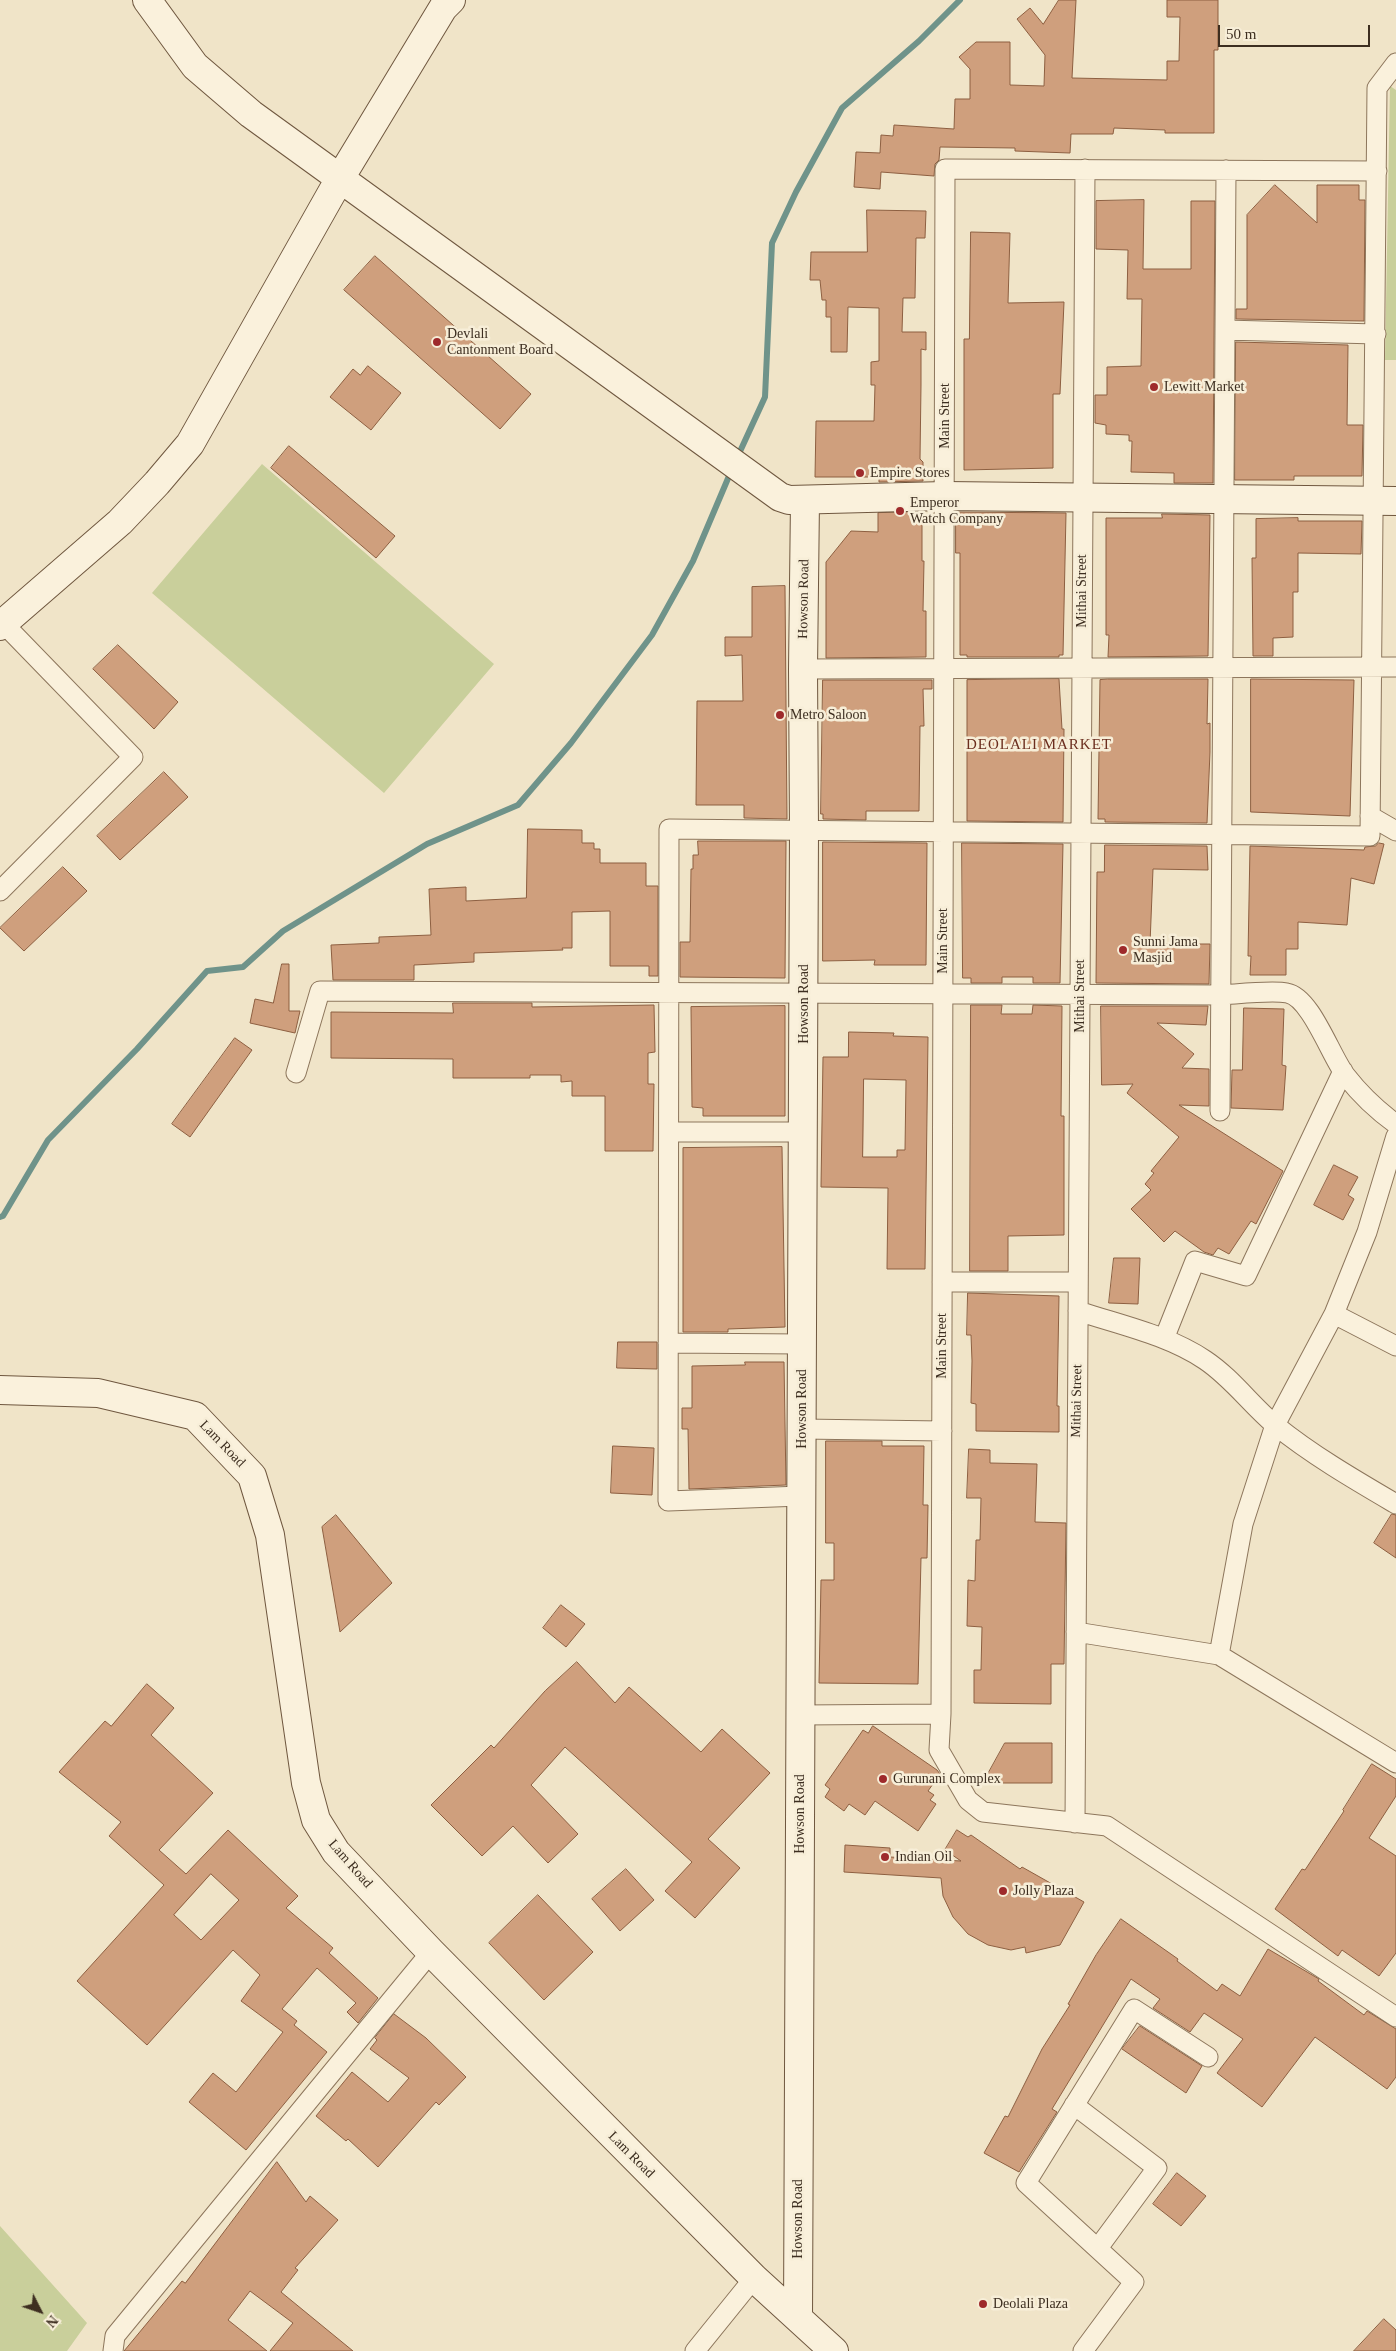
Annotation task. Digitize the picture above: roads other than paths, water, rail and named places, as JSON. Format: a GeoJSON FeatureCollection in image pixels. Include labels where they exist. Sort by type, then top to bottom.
{"type":"FeatureCollection","features":[{"type":"Feature","properties":{"kind":"street"},"geometry":{"type":"LineString","coordinates":[[147,0],[195,66],[251,114],[339,180],[667,415],[793,498],[945,496],[1385,501]]}},
{"type":"Feature","properties":{"kind":"street"},"geometry":{"type":"LineString","coordinates":[[0,891],[134,757],[2,624],[120,522],[158,484],[190,444],[339,180],[443,8],[451,0]]}},
{"type":"Feature","properties":{"kind":"street"},"geometry":{"type":"LineString","coordinates":[[801,1496],[668,1501],[669,829],[1370,836],[1371,667],[1385,501],[1376,334],[1377,88],[1396,63]]}},
{"type":"Feature","properties":{"kind":"street","name":"Main Street"},"geometry":{"type":"LineString","coordinates":[[1085,169],[945,168],[941,1714],[938,1750],[968,1800],[983,1812],[1107,1826],[1396,2017]]}},
{"type":"Feature","properties":{"kind":"street"},"geometry":{"type":"LineString","coordinates":[[1085,169],[1377,171]]}},
{"type":"Feature","properties":{"kind":"street","name":"Mithai Street"},"geometry":{"type":"LineString","coordinates":[[1075,1823],[1085,169]]}},
{"type":"Feature","properties":{"kind":"street"},"geometry":{"type":"LineString","coordinates":[[1220,1111],[1226,170]]}},
{"type":"Feature","properties":{"kind":"street"},"geometry":{"type":"LineString","coordinates":[[1225,330],[1376,334]]}},
{"type":"Feature","properties":{"kind":"street","name":"Howson Road"},"geometry":{"type":"LineString","coordinates":[[793,498],[803,669],[804,830],[798,2318]]}},
{"type":"Feature","properties":{"kind":"street"},"geometry":{"type":"LineString","coordinates":[[803,669],[1396,667]]}},
{"type":"Feature","properties":{"kind":"street"},"geometry":{"type":"LineString","coordinates":[[1370,816],[1396,830]]}},
{"type":"Feature","properties":{"kind":"street"},"geometry":{"type":"LineString","coordinates":[[296,1073],[320,991],[1080,992],[1221,995],[1287,993],[1299,998],[1343,1071],[1382,1114],[1396,1124]]}},
{"type":"Feature","properties":{"kind":"street"},"geometry":{"type":"LineString","coordinates":[[1164,1340],[1195,1261],[1246,1276],[1343,1071]]}},
{"type":"Feature","properties":{"kind":"street"},"geometry":{"type":"LineString","coordinates":[[669,1132],[803,1132]]}},
{"type":"Feature","properties":{"kind":"street"},"geometry":{"type":"LineString","coordinates":[[1219,1655],[1243,1524],[1275,1425],[1334,1314],[1367,1232],[1396,1136]]}},
{"type":"Feature","properties":{"kind":"street"},"geometry":{"type":"LineString","coordinates":[[942,1282],[1078,1282]]}},
{"type":"Feature","properties":{"kind":"street"},"geometry":{"type":"LineString","coordinates":[[1078,1311],[1164,1340],[1205,1360],[1228,1379],[1275,1425],[1347,1476],[1396,1504]]}},
{"type":"Feature","properties":{"kind":"street"},"geometry":{"type":"LineString","coordinates":[[1334,1314],[1396,1346]]}},
{"type":"Feature","properties":{"kind":"street"},"geometry":{"type":"LineString","coordinates":[[668,1343],[802,1344]]}},
{"type":"Feature","properties":{"kind":"street","name":"Lam Road"},"geometry":{"type":"LineString","coordinates":[[0,1390],[98,1393],[195,1416],[252,1476],[270,1535],[306,1783],[316,1820],[336,1852],[431,1952],[754,2278],[834,2351]]}},
{"type":"Feature","properties":{"kind":"street"},"geometry":{"type":"LineString","coordinates":[[802,1429],[942,1432]]}},
{"type":"Feature","properties":{"kind":"street"},"geometry":{"type":"LineString","coordinates":[[1076,1632],[1219,1655],[1396,1763]]}},
{"type":"Feature","properties":{"kind":"street"},"geometry":{"type":"LineString","coordinates":[[800,1715],[941,1714]]}},
{"type":"Feature","properties":{"kind":"street"},"geometry":{"type":"LineString","coordinates":[[113,2351],[115,2336],[431,1952]]}},
{"type":"Feature","properties":{"kind":"street"},"geometry":{"type":"LineString","coordinates":[[1082,2351],[1134,2282],[1026,2182],[1134,2009],[1208,2057]]}},
{"type":"Feature","properties":{"kind":"street"},"geometry":{"type":"LineString","coordinates":[[1074,2106],[1157,2168],[1098,2248]]}},
{"type":"Feature","properties":{"kind":"street"},"geometry":{"type":"LineString","coordinates":[[695,2351],[754,2278]]}},
{"type":"Feature","properties":{"kind":"waterway"},"geometry":{"type":"LineString","coordinates":[[737,458],[765,397],[772,243],[796,192],[842,108],[919,41],[960,0]]}},
{"type":"Feature","properties":{"kind":"waterway"},"geometry":{"type":"LineString","coordinates":[[0,1217],[3,1216],[48,1140],[137,1049],[207,971],[243,967],[283,931],[427,844],[518,805],[571,743],[652,635],[693,561],[732,469]]}},
{"type":"Feature","properties":{"kind":"place","name":"Devlali Cantonment Board"},"geometry":{"type":"Point","coordinates":[437,342]}},
{"type":"Feature","properties":{"kind":"place","name":"Lewitt Market"},"geometry":{"type":"Point","coordinates":[1154,387]}},
{"type":"Feature","properties":{"kind":"place","name":"Empire Stores"},"geometry":{"type":"Point","coordinates":[860,473]}},
{"type":"Feature","properties":{"kind":"place","name":"Emperor Watch Company"},"geometry":{"type":"Point","coordinates":[900,511]}},
{"type":"Feature","properties":{"kind":"place","name":"Metro Saloon"},"geometry":{"type":"Point","coordinates":[780,715]}},
{"type":"Feature","properties":{"kind":"place","name":"Sunni Jama Masjid"},"geometry":{"type":"Point","coordinates":[1123,950]}},
{"type":"Feature","properties":{"kind":"place","name":"Gurunani Complex"},"geometry":{"type":"Point","coordinates":[883,1779]}},
{"type":"Feature","properties":{"kind":"place","name":"Indian Oil"},"geometry":{"type":"Point","coordinates":[885,1857]}},
{"type":"Feature","properties":{"kind":"place","name":"Jolly Plaza"},"geometry":{"type":"Point","coordinates":[1003,1891]}},
{"type":"Feature","properties":{"kind":"place","name":"Deolali Plaza"},"geometry":{"type":"Point","coordinates":[983,2304]}},
{"type":"Feature","properties":{"kind":"district","name":"DEOLALI MARKET"},"geometry":{"type":"Point","coordinates":[1039,745]}}]}
